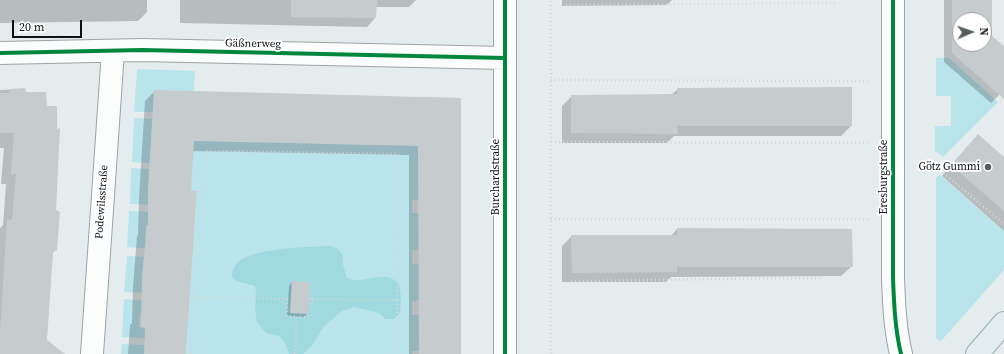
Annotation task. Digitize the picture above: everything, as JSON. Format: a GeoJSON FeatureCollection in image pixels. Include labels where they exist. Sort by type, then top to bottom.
{"type":"FeatureCollection","features":[{"type":"Feature","properties":{"kind":"main road"},"geometry":{"type":"LineString","coordinates":[[977,354],[1004,323]]}},
{"type":"Feature","properties":{"kind":"street","name":"Burchardstraße"},"geometry":{"type":"LineString","coordinates":[[505,0],[505,354]]}},
{"type":"Feature","properties":{"kind":"street","name":"Eresburgstraße"},"geometry":{"type":"LineString","coordinates":[[893,0],[893,278],[894,311],[897,337],[901,354]]}},
{"type":"Feature","properties":{"kind":"street","name":"Gäßnerweg"},"geometry":{"type":"LineString","coordinates":[[0,53],[142,50],[505,58]]}},
{"type":"Feature","properties":{"kind":"street","name":"Podewilsstraße"},"geometry":{"type":"LineString","coordinates":[[92,354],[113,51]]}},
{"type":"Feature","properties":{"kind":"path"},"geometry":{"type":"LineString","coordinates":[[551,0],[551,354]]}},
{"type":"Feature","properties":{"kind":"path"},"geometry":{"type":"LineString","coordinates":[[566,5],[838,3]]}},
{"type":"Feature","properties":{"kind":"path"},"geometry":{"type":"LineString","coordinates":[[551,80],[870,81]]}},
{"type":"Feature","properties":{"kind":"path"},"geometry":{"type":"LineString","coordinates":[[551,142],[870,143]]}},
{"type":"Feature","properties":{"kind":"path"},"geometry":{"type":"LineString","coordinates":[[191,354],[206,151],[398,154],[398,354]]}},
{"type":"Feature","properties":{"kind":"path"},"geometry":{"type":"LineString","coordinates":[[928,160],[1004,224]]}},
{"type":"Feature","properties":{"kind":"path"},"geometry":{"type":"LineString","coordinates":[[551,219],[871,219]]}},
{"type":"Feature","properties":{"kind":"path"},"geometry":{"type":"LineString","coordinates":[[571,281],[823,278]]}},
{"type":"Feature","properties":{"kind":"path"},"geometry":{"type":"LineString","coordinates":[[195,297],[289,299],[286,316],[297,317],[311,317],[310,299],[397,300]]}},
{"type":"Feature","properties":{"kind":"path"},"geometry":{"type":"LineString","coordinates":[[295,354],[297,317]]}},
{"type":"Feature","properties":{"kind":"shaded area"},"geometry":{"type":"Polygon","coordinates":[[[936,58],[949,58],[998,102],[943,157],[935,151],[935,126],[951,126],[951,96],[936,96],[936,58]]]}},
{"type":"Feature","properties":{"kind":"shaded area"},"geometry":{"type":"Polygon","coordinates":[[[137,69],[195,71],[194,91],[153,112],[134,112],[137,69]]]}},
{"type":"Feature","properties":{"kind":"shaded area"},"geometry":{"type":"Polygon","coordinates":[[[134,118],[153,119],[150,163],[132,162],[134,118]]]}},
{"type":"Feature","properties":{"kind":"shaded area"},"geometry":{"type":"Polygon","coordinates":[[[189,129],[425,133],[419,200],[412,200],[412,213],[419,213],[419,250],[412,250],[412,264],[419,264],[419,300],[412,301],[412,315],[419,315],[419,351],[412,351],[412,354],[186,354],[197,191],[191,190],[189,129]]]}},
{"type":"Feature","properties":{"kind":"shaded area"},"geometry":{"type":"Polygon","coordinates":[[[131,168],[150,169],[155,205],[130,204],[131,168]]]}},
{"type":"Feature","properties":{"kind":"shaded area"},"geometry":{"type":"Polygon","coordinates":[[[940,175],[1004,231],[1004,270],[941,341],[936,338],[936,178],[940,175]]]}},
{"type":"Feature","properties":{"kind":"shaded area"},"geometry":{"type":"Polygon","coordinates":[[[129,211],[154,212],[153,226],[146,225],[145,239],[152,240],[151,249],[127,247],[129,211]]]}},
{"type":"Feature","properties":{"kind":"shaded area"},"geometry":{"type":"Polygon","coordinates":[[[330,246],[338,249],[343,255],[343,265],[347,278],[352,280],[362,280],[388,277],[399,283],[401,298],[400,313],[394,319],[385,319],[379,313],[354,307],[342,311],[324,326],[313,344],[303,354],[289,354],[284,341],[279,336],[266,333],[257,322],[255,309],[255,286],[236,281],[232,277],[233,270],[240,261],[263,252],[293,248],[330,246]]]}},
{"type":"Feature","properties":{"kind":"shaded area"},"geometry":{"type":"Polygon","coordinates":[[[127,256],[151,257],[148,293],[124,292],[127,256]]]}},
{"type":"Feature","properties":{"kind":"shaded area"},"geometry":{"type":"Polygon","coordinates":[[[124,299],[148,301],[147,314],[140,314],[139,327],[146,328],[145,338],[122,337],[124,299]]]}},
{"type":"Feature","properties":{"kind":"shaded area"},"geometry":{"type":"Polygon","coordinates":[[[122,344],[145,345],[144,354],[121,354],[122,344]]]}},
{"type":"Feature","properties":{"kind":"building"},"geometry":{"type":"Polygon","coordinates":[[[291,0],[377,0],[376,18],[291,17],[291,0]]]}},
{"type":"Feature","properties":{"kind":"building"},"geometry":{"type":"Polygon","coordinates":[[[952,0],[992,0],[992,12],[952,12],[952,0]]]}},
{"type":"Feature","properties":{"kind":"building"},"geometry":{"type":"Polygon","coordinates":[[[992,36],[1004,46],[1004,99],[952,52],[992,52],[992,36]]]}},
{"type":"Feature","properties":{"kind":"building"},"geometry":{"type":"Polygon","coordinates":[[[852,87],[852,126],[677,126],[678,134],[571,133],[571,95],[677,94],[677,88],[852,87]]]}},
{"type":"Feature","properties":{"kind":"building"},"geometry":{"type":"Polygon","coordinates":[[[25,88],[26,92],[46,92],[47,106],[57,106],[57,129],[60,128],[56,210],[60,212],[57,250],[53,252],[47,340],[65,354],[0,354],[7,219],[12,220],[16,174],[11,174],[14,133],[0,133],[0,93],[9,93],[11,89],[25,88]]]}},
{"type":"Feature","properties":{"kind":"building"},"geometry":{"type":"Polygon","coordinates":[[[154,90],[461,98],[461,354],[419,354],[418,146],[194,141],[191,190],[197,191],[186,354],[144,354],[145,328],[141,327],[142,276],[148,225],[148,188],[154,90]]]}},
{"type":"Feature","properties":{"kind":"building"},"geometry":{"type":"Polygon","coordinates":[[[978,134],[1004,157],[1004,211],[951,165],[978,134]]]}},
{"type":"Feature","properties":{"kind":"building"},"geometry":{"type":"Polygon","coordinates":[[[677,228],[852,229],[853,267],[677,267],[677,272],[572,273],[571,235],[677,235],[677,228]]]}},
{"type":"Feature","properties":{"kind":"building"},"geometry":{"type":"Polygon","coordinates":[[[292,281],[310,282],[308,314],[290,313],[292,281]]]}},
{"type":"Feature","properties":{"kind":"cycle path"},"geometry":{"type":"LineString","coordinates":[[505,0],[505,354]]}},
{"type":"Feature","properties":{"kind":"cycle path"},"geometry":{"type":"LineString","coordinates":[[893,0],[893,278],[894,307],[901,354]]}},
{"type":"Feature","properties":{"kind":"cycle path"},"geometry":{"type":"LineString","coordinates":[[0,53],[142,50],[505,58]]}},
{"type":"Feature","properties":{"kind":"place","name":"Götz Gummi"},"geometry":{"type":"Point","coordinates":[988,167]}}]}
